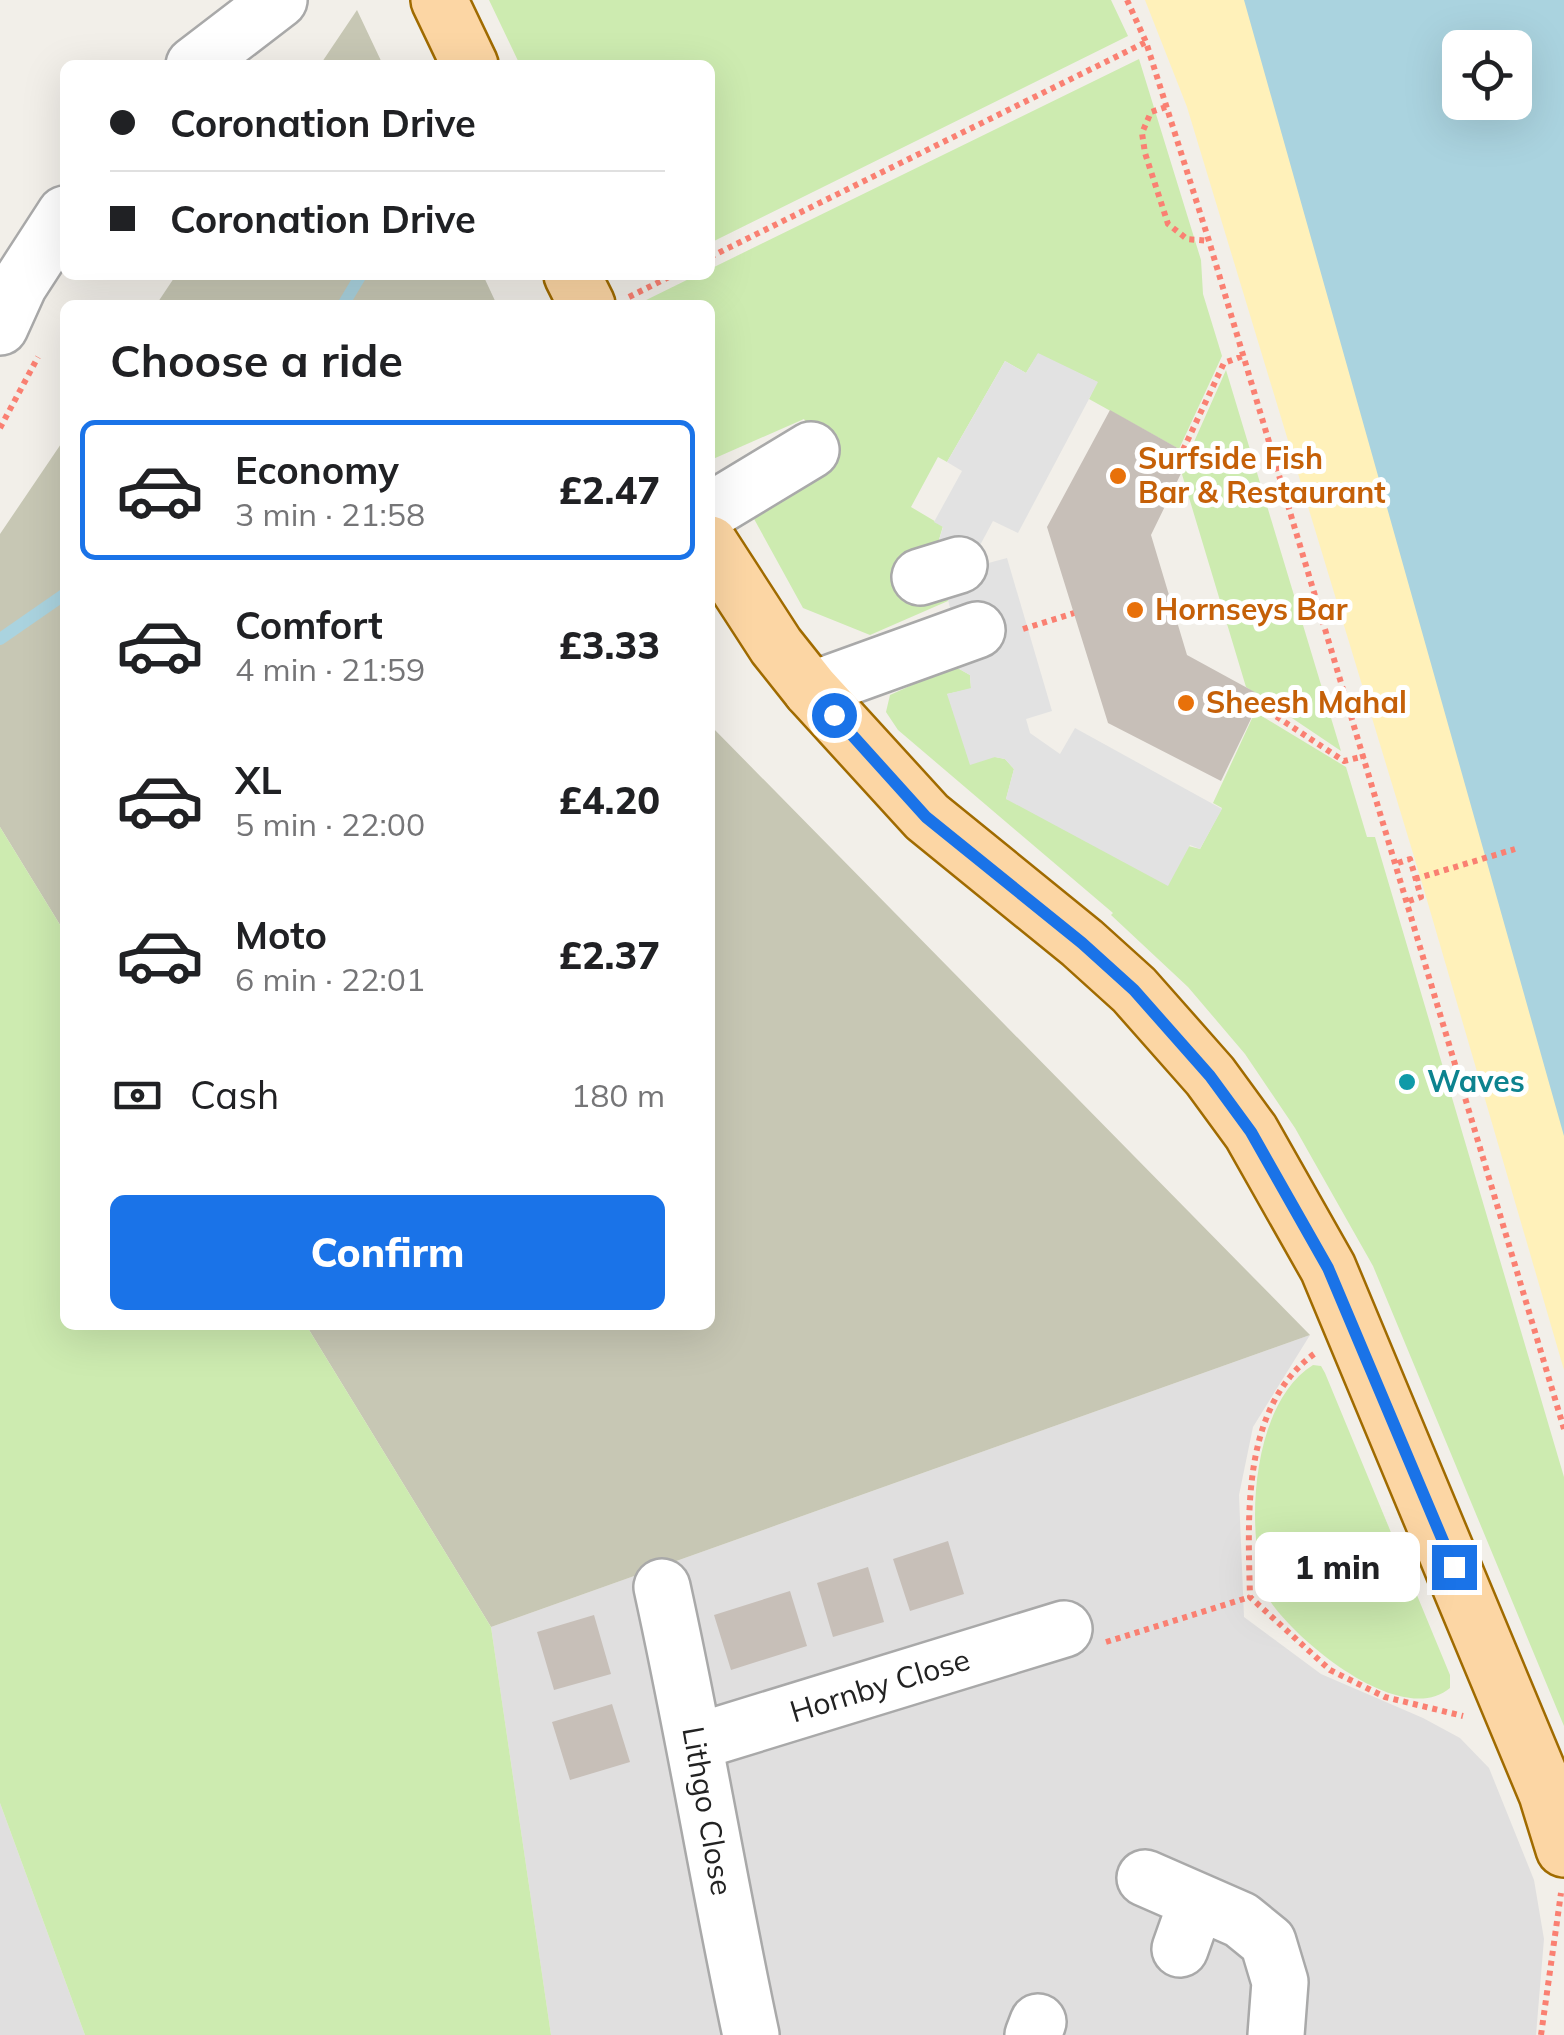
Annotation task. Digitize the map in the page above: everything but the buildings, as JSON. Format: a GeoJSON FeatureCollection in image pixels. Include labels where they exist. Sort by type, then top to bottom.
{"type":"FeatureCollection","features":[{"type":"Feature","properties":{"kind":"main road"},"geometry":{"type":"LineString","coordinates":[[439,0],[468,60]]}},
{"type":"Feature","properties":{"kind":"main road"},"geometry":{"type":"LineString","coordinates":[[578,280],[603,300]]}},
{"type":"Feature","properties":{"kind":"main road"},"geometry":{"type":"LineString","coordinates":[[715,552],[776,646],[810,690],[926,817],[1134,990],[1210,1076],[1251,1132],[1328,1268],[1547,1794],[1563,1870]]}},
{"type":"Feature","properties":{"kind":"street"},"geometry":{"type":"LineString","coordinates":[[199,60],[279,0]]}},
{"type":"Feature","properties":{"kind":"street"},"geometry":{"type":"LineString","coordinates":[[0,328],[20,285],[60,222]]}},
{"type":"Feature","properties":{"kind":"street"},"geometry":{"type":"LineString","coordinates":[[715,508],[811,450]]}},
{"type":"Feature","properties":{"kind":"street"},"geometry":{"type":"LineString","coordinates":[[810,690],[977,630]]}},
{"type":"Feature","properties":{"kind":"street","name":"Lithgo Close"},"geometry":{"type":"LineString","coordinates":[[662,1588],[752,2035]]}},
{"type":"Feature","properties":{"kind":"street","name":"Hornby Close"},"geometry":{"type":"LineString","coordinates":[[696,1742],[1064,1630]]}},
{"type":"Feature","properties":{"kind":"street"},"geometry":{"type":"LineString","coordinates":[[1145,1878],[1188,1925],[1241,1920],[1268,1942],[1280,1982],[1276,2035]]}},
{"type":"Feature","properties":{"kind":"path"},"geometry":{"type":"LineString","coordinates":[[1127,0],[1146,42],[1209,241],[1398,863],[1564,1429]]}},
{"type":"Feature","properties":{"kind":"path"},"geometry":{"type":"LineString","coordinates":[[715,254],[1146,42]]}},
{"type":"Feature","properties":{"kind":"path"},"geometry":{"type":"LineString","coordinates":[[1166,107],[1150,112],[1142,132],[1156,188],[1168,224],[1187,239],[1209,241]]}},
{"type":"Feature","properties":{"kind":"path"},"geometry":{"type":"LineString","coordinates":[[610,300],[660,280]]}},
{"type":"Feature","properties":{"kind":"path"},"geometry":{"type":"LineString","coordinates":[[1183,450],[1224,364],[1243,356]]}},
{"type":"Feature","properties":{"kind":"path"},"geometry":{"type":"LineString","coordinates":[[1268,711],[1344,761],[1365,756]]}},
{"type":"Feature","properties":{"kind":"path"},"geometry":{"type":"LineString","coordinates":[[1416,879],[1515,849]]}},
{"type":"Feature","properties":{"kind":"path"},"geometry":{"type":"LineString","coordinates":[[1398,863],[1410,859],[1416,879],[1421,898],[1409,901]]}},
{"type":"Feature","properties":{"kind":"path"},"geometry":{"type":"LineString","coordinates":[[1355,1333],[1317,1351],[1293,1369],[1273,1404],[1252,1464],[1250,1598],[1330,1670],[1385,1697],[1466,1717],[1509,1702]]}},
{"type":"Feature","properties":{"kind":"path"},"geometry":{"type":"LineString","coordinates":[[1064,1630],[1093,1646],[1250,1598]]}},
{"type":"Feature","properties":{"kind":"path"},"geometry":{"type":"LineString","coordinates":[[1541,2035],[1563,1870]]}},
{"type":"Feature","properties":{"kind":"shaded area"},"geometry":{"type":"Polygon","coordinates":[[[357,10],[381,60],[323,60],[357,10]]]}},
{"type":"Feature","properties":{"kind":"shaded area"},"geometry":{"type":"Polygon","coordinates":[[[173,280],[485,280],[495,300],[159,300],[173,280]]]}},
{"type":"Feature","properties":{"kind":"shaded area"},"geometry":{"type":"Polygon","coordinates":[[[1038,353],[1098,382],[1018,533],[993,521],[978,549],[981,565],[1007,558],[1052,711],[1026,719],[1030,733],[1060,754],[1075,728],[1222,809],[1200,849],[1190,845],[1168,886],[1006,799],[1014,769],[1005,759],[995,757],[970,765],[947,694],[971,688],[970,675],[954,666],[940,616],[950,608],[936,550],[943,527],[934,522],[962,471],[947,462],[1005,361],[1026,373],[1038,353]]]}},
{"type":"Feature","properties":{"kind":"shaded area"},"geometry":{"type":"Polygon","coordinates":[[[60,445],[60,925],[0,827],[0,534],[60,445]]]}},
{"type":"Feature","properties":{"kind":"shaded area"},"geometry":{"type":"Polygon","coordinates":[[[715,730],[1310,1335],[491,1627],[309,1330],[715,1330],[715,730]]]}},
{"type":"Feature","properties":{"kind":"shaded area"},"geometry":{"type":"Polygon","coordinates":[[[1310,1335],[1253,1427],[1239,1495],[1244,1617],[1321,1674],[1460,1738],[1489,1768],[1534,1880],[1544,1939],[1536,2035],[551,2035],[491,1627],[1310,1335]]]}},
{"type":"Feature","properties":{"kind":"shaded area"},"geometry":{"type":"Polygon","coordinates":[[[0,1803],[85,2035],[0,2035],[0,1803]]]}},
{"type":"Feature","properties":{"kind":"green space"},"geometry":{"type":"Polygon","coordinates":[[[489,0],[1111,0],[1128,36],[715,241],[715,60],[518,60],[489,0]]]}},
{"type":"Feature","properties":{"kind":"green space"},"geometry":{"type":"Polygon","coordinates":[[[1139,59],[1201,260],[1203,294],[1222,356],[1179,449],[1089,399],[1097,382],[1038,354],[1026,373],[1005,361],[947,462],[938,457],[911,507],[943,526],[936,550],[948,601],[870,635],[803,608],[753,517],[826,459],[804,419],[715,458],[715,300],[646,300],[687,280],[715,280],[715,267],[1139,59]]]}},
{"type":"Feature","properties":{"kind":"green space"},"geometry":{"type":"Polygon","coordinates":[[[1226,370],[1341,751],[1246,687],[1181,471],[1226,370]]]}},
{"type":"Feature","properties":{"kind":"green space"},"geometry":{"type":"Polygon","coordinates":[[[954,666],[970,675],[971,689],[947,694],[995,757],[1005,759],[1014,769],[1006,799],[1200,849],[1222,808],[1213,803],[1255,712],[1346,767],[1367,837],[1375,837],[1564,1477],[1564,1726],[1373,1266],[1295,1128],[1245,1054],[1188,987],[1113,913],[898,730],[886,712],[890,695],[954,666]]]}},
{"type":"Feature","properties":{"kind":"green space"},"geometry":{"type":"Polygon","coordinates":[[[0,827],[60,925],[60,1330],[309,1330],[491,1627],[551,2035],[85,2035],[0,1803],[0,827]]]}},
{"type":"Feature","properties":{"kind":"green space"},"geometry":{"type":"Polygon","coordinates":[[[1313,1365],[1321,1366],[1325,1373],[1450,1675],[1450,1688],[1430,1698],[1405,1697],[1378,1689],[1351,1674],[1301,1636],[1264,1590],[1255,1511],[1261,1454],[1280,1402],[1294,1381],[1313,1365]]]}},
{"type":"Feature","properties":{"kind":"sand"},"geometry":{"type":"Polygon","coordinates":[[[1145,0],[1564,0],[1564,1370],[1422,883],[1187,107],[1145,0]]]}},
{"type":"Feature","properties":{"kind":"water"},"geometry":{"type":"Polygon","coordinates":[[[1244,0],[1564,0],[1564,1136],[1244,0]]]}},
{"type":"Feature","properties":{"kind":"waterway"},"geometry":{"type":"LineString","coordinates":[[346,300],[358,280]]}},
{"type":"Feature","properties":{"kind":"waterway"},"geometry":{"type":"LineString","coordinates":[[0,639],[60,597]]}},
{"type":"Feature","properties":{"kind":"place","name":"Surfside Fish Bar & Restaurant"},"geometry":{"type":"Point","coordinates":[1118,476]}},
{"type":"Feature","properties":{"kind":"place","name":"Hornseys Bar"},"geometry":{"type":"Point","coordinates":[1135,610]}},
{"type":"Feature","properties":{"kind":"place","name":"Sheesh Mahal"},"geometry":{"type":"Point","coordinates":[1186,703]}},
{"type":"Feature","properties":{"kind":"place","name":"Waves"},"geometry":{"type":"Point","coordinates":[1407,1082]}},
{"type":"Feature","properties":{"kind":"route"},"geometry":{"type":"LineString","coordinates":[[834,715],[926,817],[1134,990],[1210,1076],[1251,1132],[1328,1268],[1454,1567]]}}]}
